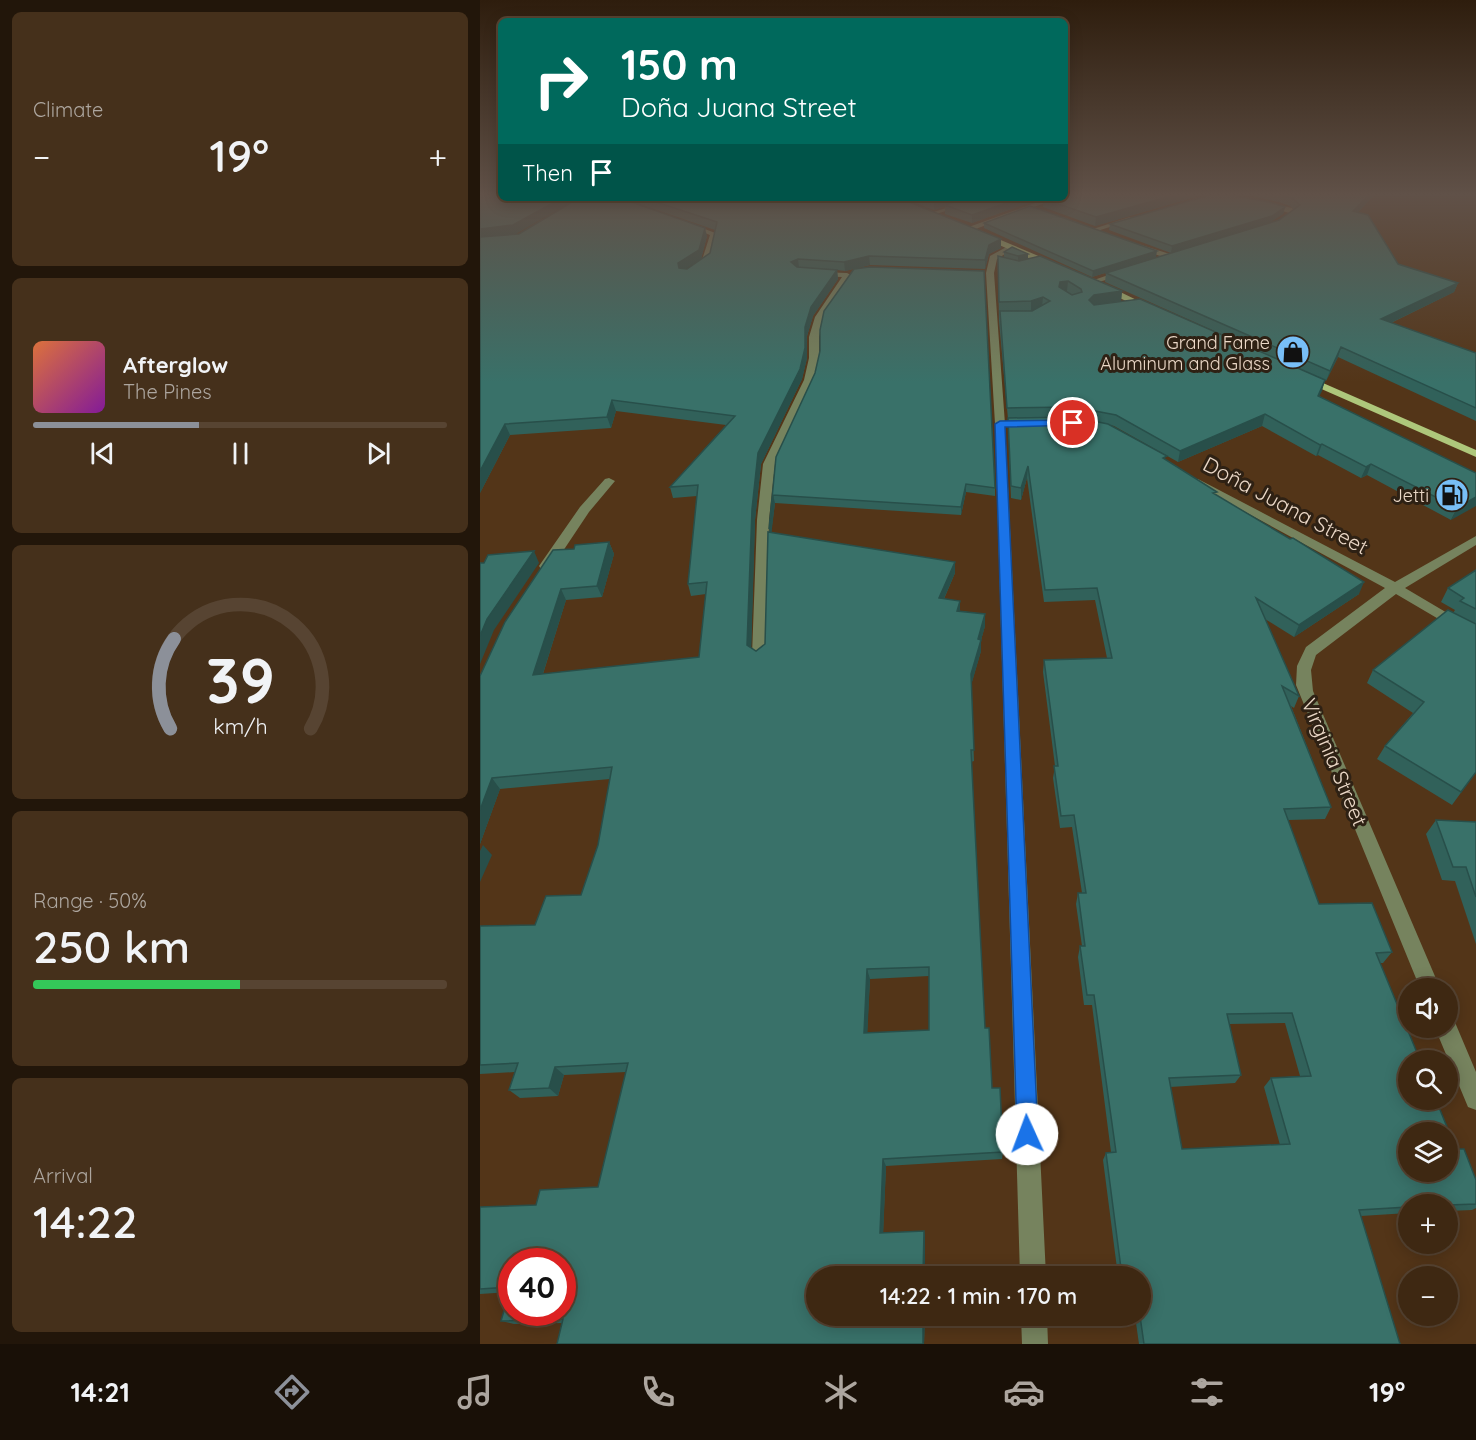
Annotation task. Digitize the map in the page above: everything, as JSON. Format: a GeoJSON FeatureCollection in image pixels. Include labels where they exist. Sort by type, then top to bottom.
{"type":"FeatureCollection","features":[{"type":"Feature","properties":{"kind":"main road"},"geometry":{"type":"LineString","coordinates":[[1033,257],[1063,270]]}},
{"type":"Feature","properties":{"kind":"main road"},"geometry":{"type":"LineString","coordinates":[[1082,278],[1162,314]]}},
{"type":"Feature","properties":{"kind":"main road"},"geometry":{"type":"LineString","coordinates":[[1299,376],[1476,454]]}},
{"type":"Feature","properties":{"kind":"street"},"geometry":{"type":"LineString","coordinates":[[686,274],[705,261],[706,257]]}},
{"type":"Feature","properties":{"kind":"street"},"geometry":{"type":"LineString","coordinates":[[999,257],[990,273],[997,316],[1005,424],[1033,1266]]}},
{"type":"Feature","properties":{"kind":"street"},"geometry":{"type":"LineString","coordinates":[[995,260],[1006,257]]}},
{"type":"Feature","properties":{"kind":"street"},"geometry":{"type":"LineString","coordinates":[[1158,260],[1170,257]]}},
{"type":"Feature","properties":{"kind":"street"},"geometry":{"type":"LineString","coordinates":[[995,260],[1006,266]]}},
{"type":"Feature","properties":{"kind":"street"},"geometry":{"type":"LineString","coordinates":[[1024,265],[1043,261]]}},
{"type":"Feature","properties":{"kind":"street"},"geometry":{"type":"LineString","coordinates":[[1092,282],[1136,268]]}},
{"type":"Feature","properties":{"kind":"street"},"geometry":{"type":"LineString","coordinates":[[759,655],[763,520],[769,464],[809,380],[814,358],[814,337],[819,317],[847,275],[856,270]]}},
{"type":"Feature","properties":{"kind":"street"},"geometry":{"type":"LineString","coordinates":[[811,273],[847,275]]}},
{"type":"Feature","properties":{"kind":"street"},"geometry":{"type":"LineString","coordinates":[[979,273],[990,273]]}},
{"type":"Feature","properties":{"kind":"street"},"geometry":{"type":"LineString","coordinates":[[1119,308],[1141,304]]}},
{"type":"Feature","properties":{"kind":"street","name":"Doña Juana Street"},"geometry":{"type":"LineString","coordinates":[[1189,477],[1395,588],[1476,636]]}},
{"type":"Feature","properties":{"kind":"street"},"geometry":{"type":"LineString","coordinates":[[537,581],[584,510],[609,481]]}},
{"type":"Feature","properties":{"kind":"street","name":"Virginia Street"},"geometry":{"type":"LineString","coordinates":[[1426,978],[1310,702],[1302,675],[1304,661],[1311,651],[1395,588],[1476,540]]}},
{"type":"Feature","properties":{"kind":"street"},"geometry":{"type":"LineString","coordinates":[[1450,1038],[1476,1099]]}},
{"type":"Feature","properties":{"kind":"street"},"geometry":{"type":"LineString","coordinates":[[1034,1326],[1035,1344]]}},
{"type":"Feature","properties":{"kind":"building"},"geometry":{"type":"Polygon","coordinates":[[[480,257],[688,257],[678,263],[679,268],[687,269],[705,257],[866,257],[844,262],[798,259],[791,262],[797,267],[837,270],[811,307],[805,327],[805,348],[800,369],[758,453],[752,509],[747,645],[756,651],[765,644],[768,532],[955,562],[939,598],[960,601],[957,611],[985,614],[978,639],[981,640],[971,674],[974,750],[971,750],[985,1028],[989,1028],[992,1088],[1000,1088],[1003,1152],[883,1159],[880,1233],[924,1231],[923,1266],[806,1266],[806,1326],[923,1326],[923,1344],[557,1344],[561,1326],[576,1326],[576,1248],[498,1248],[498,1288],[480,1289],[480,1207],[536,1205],[540,1190],[598,1187],[628,1063],[555,1067],[549,1088],[509,1090],[518,1063],[480,1065],[480,926],[535,925],[546,896],[581,895],[598,845],[612,767],[492,778],[480,810],[480,676],[505,622],[553,550],[574,549],[575,545],[609,542],[597,586],[561,589],[533,675],[699,657],[707,582],[688,584],[698,485],[670,487],[735,416],[612,400],[607,417],[505,424],[480,471],[480,257]],[[929,967],[867,969],[864,1033],[929,1030],[929,967]]]}},
{"type":"Feature","properties":{"kind":"building"},"geometry":{"type":"Polygon","coordinates":[[[890,257],[986,257],[985,260],[890,257]]]}},
{"type":"Feature","properties":{"kind":"building"},"geometry":{"type":"Polygon","coordinates":[[[998,257],[1019,261],[1042,257],[1122,291],[1094,295],[1089,300],[1094,305],[1140,299],[1325,380],[1318,396],[1476,473],[1476,497],[1457,508],[1371,464],[1366,467],[1320,445],[1265,414],[1180,451],[1116,415],[1074,407],[1007,408],[1000,311],[1032,311],[1050,301],[1043,297],[1031,301],[999,302],[998,257]],[[1068,281],[1060,282],[1059,287],[1072,295],[1082,292],[1068,281]]]}},
{"type":"Feature","properties":{"kind":"building"},"geometry":{"type":"Polygon","coordinates":[[[1061,257],[1139,257],[1093,271],[1061,257]]]}},
{"type":"Feature","properties":{"kind":"building"},"geometry":{"type":"Polygon","coordinates":[[[1159,257],[1394,257],[1398,264],[1458,283],[1381,319],[1476,353],[1476,408],[1341,347],[1330,371],[1106,273],[1159,257]]]}},
{"type":"Feature","properties":{"kind":"building"},"geometry":{"type":"Polygon","coordinates":[[[870,267],[984,271],[995,488],[966,484],[961,507],[773,495],[769,529],[776,457],[815,373],[824,311],[854,269],[870,267]]]}},
{"type":"Feature","properties":{"kind":"building"},"geometry":{"type":"Polygon","coordinates":[[[1074,417],[1108,424],[1167,456],[1163,458],[1217,492],[1213,493],[1290,539],[1293,538],[1364,582],[1299,625],[1256,598],[1299,696],[1282,686],[1331,807],[1284,809],[1319,904],[1372,903],[1392,952],[1376,953],[1398,1006],[1398,1038],[1411,1038],[1416,1050],[1398,1050],[1398,1110],[1440,1110],[1445,1122],[1398,1122],[1398,1182],[1458,1182],[1458,1149],[1464,1149],[1476,1180],[1476,1204],[1458,1205],[1458,1194],[1398,1194],[1398,1208],[1359,1210],[1400,1344],[1144,1344],[1141,1326],[1151,1326],[1151,1266],[1121,1266],[1106,1153],[1116,1152],[1094,995],[1087,995],[1080,946],[1085,946],[1078,893],[1086,893],[1074,815],[1061,816],[1054,766],[1058,766],[1044,660],[1112,658],[1097,588],[1045,590],[1028,466],[1021,488],[1011,486],[1008,418],[1074,417]],[[1292,1013],[1227,1014],[1241,1075],[1169,1078],[1182,1149],[1290,1144],[1271,1078],[1311,1076],[1292,1013]]]}},
{"type":"Feature","properties":{"kind":"building"},"geometry":{"type":"Polygon","coordinates":[[[534,551],[487,619],[480,636],[480,563],[484,563],[488,555],[534,551]]]}},
{"type":"Feature","properties":{"kind":"building"},"geometry":{"type":"Polygon","coordinates":[[[1476,570],[1476,609],[1460,601],[1464,598],[1448,588],[1476,570]]]}},
{"type":"Feature","properties":{"kind":"building"},"geometry":{"type":"Polygon","coordinates":[[[1448,610],[1476,624],[1476,772],[1461,792],[1385,746],[1424,702],[1373,670],[1448,610]]]}},
{"type":"Feature","properties":{"kind":"building"},"geometry":{"type":"Polygon","coordinates":[[[1436,820],[1476,822],[1476,897],[1466,867],[1453,867],[1436,820]]]}},
{"type":"Feature","properties":{"kind":"place","name":"Grand Fame Aluminum and Glass"},"geometry":{"type":"Point","coordinates":[1293,352]}},
{"type":"Feature","properties":{"kind":"place","name":"Jetti"},"geometry":{"type":"Point","coordinates":[1452,495]}},
{"type":"Feature","properties":{"kind":"route"},"geometry":{"type":"LineString","coordinates":[[1027,1134],[1000,424],[1073,423]]}}]}
